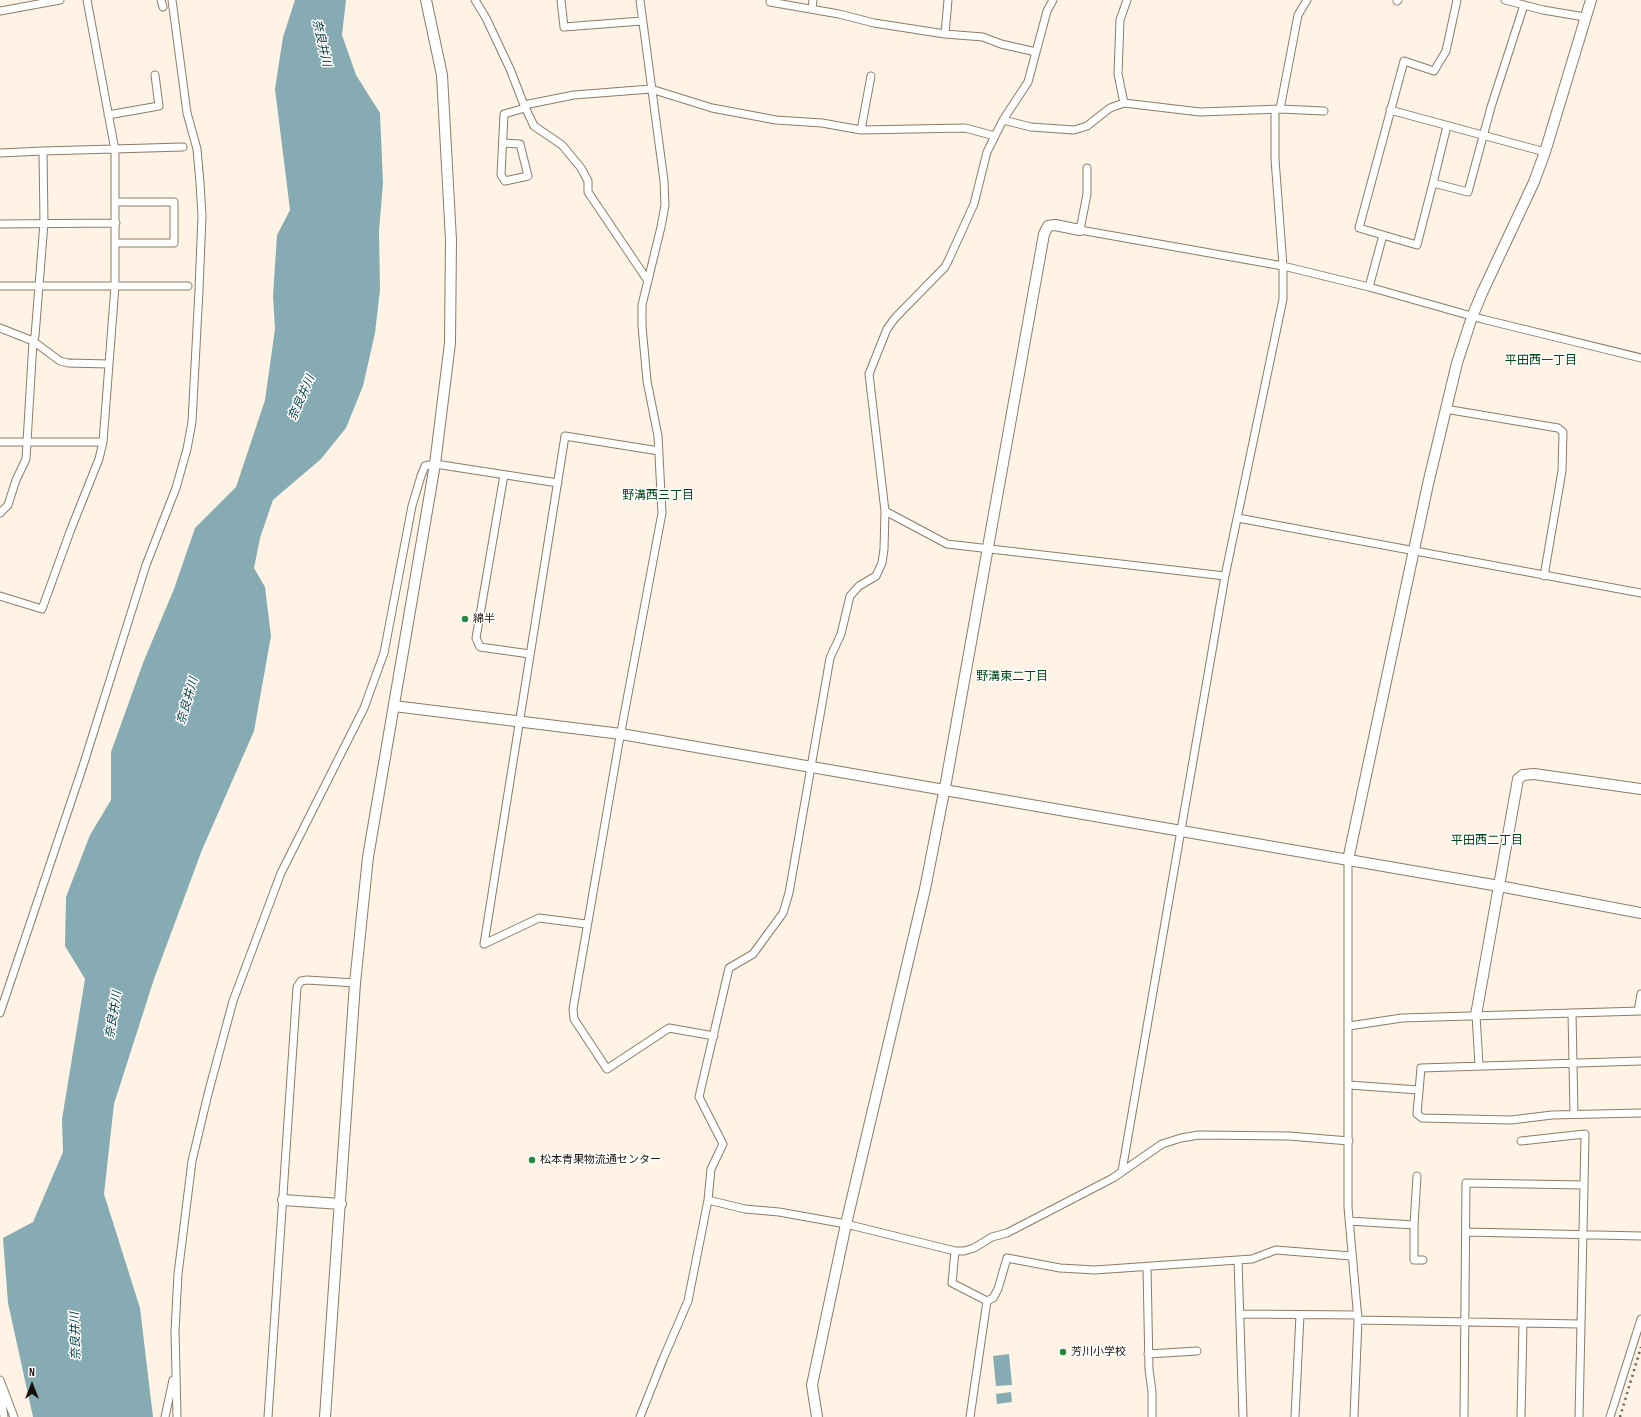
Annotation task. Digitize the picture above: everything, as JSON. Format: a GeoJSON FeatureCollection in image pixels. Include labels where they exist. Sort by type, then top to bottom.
{"type":"FeatureCollection","features":[{"type":"Feature","properties":{"kind":"street"},"geometry":{"type":"LineString","coordinates":[[0,11],[60,0]]}},
{"type":"Feature","properties":{"kind":"street"},"geometry":{"type":"LineString","coordinates":[[0,596],[42,609],[70,529],[99,459],[103,442],[115,286],[115,150],[87,0]]}},
{"type":"Feature","properties":{"kind":"street"},"geometry":{"type":"LineString","coordinates":[[0,1014],[78,781],[146,565],[176,488],[185,456],[192,422],[202,216],[196,150],[187,113],[172,0]]}},
{"type":"Feature","properties":{"kind":"street"},"geometry":{"type":"LineString","coordinates":[[325,1417],[341,1204],[355,983],[368,857],[435,464],[450,343],[451,240],[442,75],[426,0]]}},
{"type":"Feature","properties":{"kind":"street"},"geometry":{"type":"LineString","coordinates":[[474,0],[489,24],[534,126],[562,145],[581,168],[588,180],[588,192],[648,281]]}},
{"type":"Feature","properties":{"kind":"street"},"geometry":{"type":"LineString","coordinates":[[561,0],[564,26],[642,21]]}},
{"type":"Feature","properties":{"kind":"street"},"geometry":{"type":"LineString","coordinates":[[640,0],[664,181],[664,205],[661,227],[642,305],[642,326],[647,382],[658,436],[662,513],[620,734],[586,924],[573,1009],[574,1019],[607,1068],[669,1028],[714,1036]]}},
{"type":"Feature","properties":{"kind":"street"},"geometry":{"type":"LineString","coordinates":[[812,9],[813,0]]}},
{"type":"Feature","properties":{"kind":"street"},"geometry":{"type":"LineString","coordinates":[[945,34],[948,0]]}},
{"type":"Feature","properties":{"kind":"street"},"geometry":{"type":"LineString","coordinates":[[640,1417],[688,1301],[708,1200],[711,1169],[723,1144],[699,1097],[729,968],[753,954],[783,913],[789,893],[830,658],[841,634],[850,596],[859,586],[876,576],[882,563],[884,549],[884,511],[869,374],[887,329],[895,318],[945,267],[950,259],[974,204],[987,152],[1003,120],[1028,82],[1047,11],[1052,0]]}},
{"type":"Feature","properties":{"kind":"street"},"geometry":{"type":"LineString","coordinates":[[1124,103],[1118,74],[1120,20],[1127,0]]}},
{"type":"Feature","properties":{"kind":"street"},"geometry":{"type":"LineString","coordinates":[[1122,1171],[1225,576],[1283,300],[1283,266],[1275,159],[1278,110],[1298,15],[1307,0]]}},
{"type":"Feature","properties":{"kind":"street"},"geometry":{"type":"LineString","coordinates":[[1447,126],[1417,245],[1359,228],[1404,61],[1434,71],[1446,51],[1457,0]]}},
{"type":"Feature","properties":{"kind":"street"},"geometry":{"type":"LineString","coordinates":[[1505,0],[1585,17]]}},
{"type":"Feature","properties":{"kind":"street"},"geometry":{"type":"LineString","coordinates":[[1354,1417],[1358,1318],[1348,1221],[1348,860],[1445,409],[1472,316],[1534,182],[1545,152],[1591,0]]}},
{"type":"Feature","properties":{"kind":"street"},"geometry":{"type":"LineString","coordinates":[[770,2],[839,14],[874,23],[945,34],[983,37],[1036,52]]}},
{"type":"Feature","properties":{"kind":"street"},"geometry":{"type":"LineString","coordinates":[[1433,183],[1468,192],[1491,106],[1524,5]]}},
{"type":"Feature","properties":{"kind":"street"},"geometry":{"type":"LineString","coordinates":[[108,115],[159,106],[155,75]]}},
{"type":"Feature","properties":{"kind":"street"},"geometry":{"type":"LineString","coordinates":[[861,130],[871,76]]}},
{"type":"Feature","properties":{"kind":"street"},"geometry":{"type":"LineString","coordinates":[[503,143],[520,144],[528,176],[505,181],[501,176],[504,114],[524,106],[574,95],[651,89],[712,108],[776,120],[822,123],[861,130],[965,128],[995,136]]}},
{"type":"Feature","properties":{"kind":"street"},"geometry":{"type":"LineString","coordinates":[[1003,120],[1031,127],[1074,130],[1087,126],[1110,108],[1124,103],[1200,112],[1278,110],[1324,111]]}},
{"type":"Feature","properties":{"kind":"street"},"geometry":{"type":"LineString","coordinates":[[1390,110],[1545,152]]}},
{"type":"Feature","properties":{"kind":"street"},"geometry":{"type":"LineString","coordinates":[[0,153],[183,147]]}},
{"type":"Feature","properties":{"kind":"street"},"geometry":{"type":"LineString","coordinates":[[0,513],[8,505],[16,480],[26,459],[33,341],[36,336],[44,223],[43,151]]}},
{"type":"Feature","properties":{"kind":"street"},"geometry":{"type":"LineString","coordinates":[[1080,230],[1087,194],[1087,168]]}},
{"type":"Feature","properties":{"kind":"street"},"geometry":{"type":"LineString","coordinates":[[116,202],[174,202],[174,243],[116,243]]}},
{"type":"Feature","properties":{"kind":"street"},"geometry":{"type":"LineString","coordinates":[[0,224],[116,223]]}},
{"type":"Feature","properties":{"kind":"street"},"geometry":{"type":"LineString","coordinates":[[817,1417],[812,1386],[846,1224],[925,889],[988,549],[1044,234],[1048,226],[1055,225],[1283,266],[1369,287],[1472,316],[1641,358]]}},
{"type":"Feature","properties":{"kind":"street"},"geometry":{"type":"LineString","coordinates":[[1369,287],[1383,235]]}},
{"type":"Feature","properties":{"kind":"street"},"geometry":{"type":"LineString","coordinates":[[0,286],[188,286]]}},
{"type":"Feature","properties":{"kind":"street"},"geometry":{"type":"LineString","coordinates":[[0,328],[33,341],[60,361],[68,363],[109,364]]}},
{"type":"Feature","properties":{"kind":"street"},"geometry":{"type":"LineString","coordinates":[[1445,409],[1558,428],[1563,432],[1562,471],[1544,576]]}},
{"type":"Feature","properties":{"kind":"street"},"geometry":{"type":"LineString","coordinates":[[586,924],[539,918],[484,944],[565,436],[659,451]]}},
{"type":"Feature","properties":{"kind":"street"},"geometry":{"type":"LineString","coordinates":[[0,442],[103,442]]}},
{"type":"Feature","properties":{"kind":"street"},"geometry":{"type":"LineString","coordinates":[[177,1417],[175,1372],[178,1274],[192,1161],[208,1094],[233,1001],[281,873],[310,812],[339,759],[366,701],[384,653],[412,506],[425,466],[435,464],[558,483]]}},
{"type":"Feature","properties":{"kind":"street"},"geometry":{"type":"LineString","coordinates":[[504,474],[476,638],[480,647],[530,654]]}},
{"type":"Feature","properties":{"kind":"street"},"geometry":{"type":"LineString","coordinates":[[884,511],[947,544],[1225,576]]}},
{"type":"Feature","properties":{"kind":"street"},"geometry":{"type":"LineString","coordinates":[[1238,518],[1414,552],[1641,593]]}},
{"type":"Feature","properties":{"kind":"street"},"geometry":{"type":"LineString","coordinates":[[394,706],[620,734],[1641,912]]}},
{"type":"Feature","properties":{"kind":"street"},"geometry":{"type":"LineString","coordinates":[[1479,1065],[1476,1015],[1518,779],[1523,775],[1534,774],[1619,788],[1641,789]]}},
{"type":"Feature","properties":{"kind":"street"},"geometry":{"type":"LineString","coordinates":[[268,1417],[297,987],[301,981],[307,980],[355,983]]}},
{"type":"Feature","properties":{"kind":"street"},"geometry":{"type":"LineString","coordinates":[[1348,1026],[1402,1018],[1640,1011],[1641,994]]}},
{"type":"Feature","properties":{"kind":"street"},"geometry":{"type":"LineString","coordinates":[[1572,1013],[1574,1114]]}},
{"type":"Feature","properties":{"kind":"street"},"geometry":{"type":"LineString","coordinates":[[1641,1061],[1420,1068],[1417,1114],[1422,1118],[1511,1120],[1574,1114],[1641,1113]]}},
{"type":"Feature","properties":{"kind":"street"},"geometry":{"type":"LineString","coordinates":[[1349,1085],[1418,1090]]}},
{"type":"Feature","properties":{"kind":"street"},"geometry":{"type":"LineString","coordinates":[[1522,1141],[1585,1134],[1579,1417]]}},
{"type":"Feature","properties":{"kind":"street"},"geometry":{"type":"LineString","coordinates":[[708,1200],[745,1209],[779,1212],[846,1224],[955,1251],[964,1251],[974,1248],[992,1237],[1007,1233],[1113,1178],[1162,1144],[1181,1138],[1199,1135],[1289,1136],[1348,1141]]}},
{"type":"Feature","properties":{"kind":"street"},"geometry":{"type":"LineString","coordinates":[[1417,1176],[1414,1225],[1414,1260],[1423,1260]]}},
{"type":"Feature","properties":{"kind":"street"},"geometry":{"type":"LineString","coordinates":[[1464,1417],[1466,1183],[1584,1185]]}},
{"type":"Feature","properties":{"kind":"street"},"geometry":{"type":"LineString","coordinates":[[283,1200],[341,1204]]}},
{"type":"Feature","properties":{"kind":"street"},"geometry":{"type":"LineString","coordinates":[[1348,1221],[1414,1225]]}},
{"type":"Feature","properties":{"kind":"street"},"geometry":{"type":"LineString","coordinates":[[1466,1232],[1641,1236]]}},
{"type":"Feature","properties":{"kind":"street"},"geometry":{"type":"LineString","coordinates":[[970,1417],[987,1302],[993,1298],[998,1289],[1007,1258],[1060,1268],[1095,1270],[1252,1259],[1276,1250],[1351,1256]]}},
{"type":"Feature","properties":{"kind":"street"},"geometry":{"type":"LineString","coordinates":[[955,1251],[952,1283],[987,1302]]}},
{"type":"Feature","properties":{"kind":"street"},"geometry":{"type":"LineString","coordinates":[[1238,1260],[1242,1417]]}},
{"type":"Feature","properties":{"kind":"street"},"geometry":{"type":"LineString","coordinates":[[1147,1267],[1148,1354],[1152,1392],[1152,1417]]}},
{"type":"Feature","properties":{"kind":"street"},"geometry":{"type":"LineString","coordinates":[[1240,1314],[1465,1322],[1580,1324]]}},
{"type":"Feature","properties":{"kind":"street"},"geometry":{"type":"LineString","coordinates":[[1295,1417],[1300,1315]]}},
{"type":"Feature","properties":{"kind":"street"},"geometry":{"type":"LineString","coordinates":[[1610,1417],[1641,1319]]}},
{"type":"Feature","properties":{"kind":"street"},"geometry":{"type":"LineString","coordinates":[[1521,1417],[1523,1323]]}},
{"type":"Feature","properties":{"kind":"street"},"geometry":{"type":"LineString","coordinates":[[1148,1354],[1197,1351]]}},
{"type":"Feature","properties":{"kind":"street"},"geometry":{"type":"LineString","coordinates":[[165,1417],[169,1393],[175,1372]]}},
{"type":"Feature","properties":{"kind":"street"},"geometry":{"type":"LineString","coordinates":[[0,1380],[14,1417]]}},
{"type":"Feature","properties":{"kind":"street"},"geometry":{"type":"LineString","coordinates":[[0,1387],[4,1417]]}},
{"type":"Feature","properties":{"kind":"water","name":"奈良井川"},"geometry":{"type":"Polygon","coordinates":[[[295,0],[346,0],[342,35],[356,75],[380,113],[383,183],[379,231],[380,290],[375,333],[363,386],[346,428],[321,459],[273,500],[260,538],[254,568],[265,587],[271,636],[254,731],[202,850],[154,979],[114,1104],[104,1194],[140,1308],[153,1417],[33,1417],[8,1303],[3,1238],[33,1222],[63,1152],[62,1119],[85,979],[65,946],[66,897],[90,835],[111,800],[111,752],[143,663],[174,589],[195,528],[236,487],[265,400],[275,329],[273,296],[277,235],[290,210],[275,89],[283,37],[295,0]]]}},
{"type":"Feature","properties":{"kind":"water"},"geometry":{"type":"Polygon","coordinates":[[[1009,1354],[1012,1385],[996,1386],[993,1356],[1009,1354]]]}},
{"type":"Feature","properties":{"kind":"water"},"geometry":{"type":"Polygon","coordinates":[[[1011,1392],[1012,1402],[997,1404],[996,1394],[1011,1392]]]}},
{"type":"Feature","properties":{"kind":"railway"},"geometry":{"type":"LineString","coordinates":[[1620,1417],[1641,1347]]}},
{"type":"Feature","properties":{"kind":"place","name":"綿半"},"geometry":{"type":"Point","coordinates":[465,619]}},
{"type":"Feature","properties":{"kind":"place","name":"松本青果物流通センター"},"geometry":{"type":"Point","coordinates":[532,1160]}},
{"type":"Feature","properties":{"kind":"place","name":"芳川小学校"},"geometry":{"type":"Point","coordinates":[1063,1352]}},
{"type":"Feature","properties":{"kind":"district","name":"平田西一丁目"},"geometry":{"type":"Point","coordinates":[1541,361]}},
{"type":"Feature","properties":{"kind":"district","name":"野溝西三丁目"},"geometry":{"type":"Point","coordinates":[658,496]}},
{"type":"Feature","properties":{"kind":"district","name":"野溝東二丁目"},"geometry":{"type":"Point","coordinates":[1012,677]}},
{"type":"Feature","properties":{"kind":"district","name":"平田西二丁目"},"geometry":{"type":"Point","coordinates":[1487,841]}}]}
